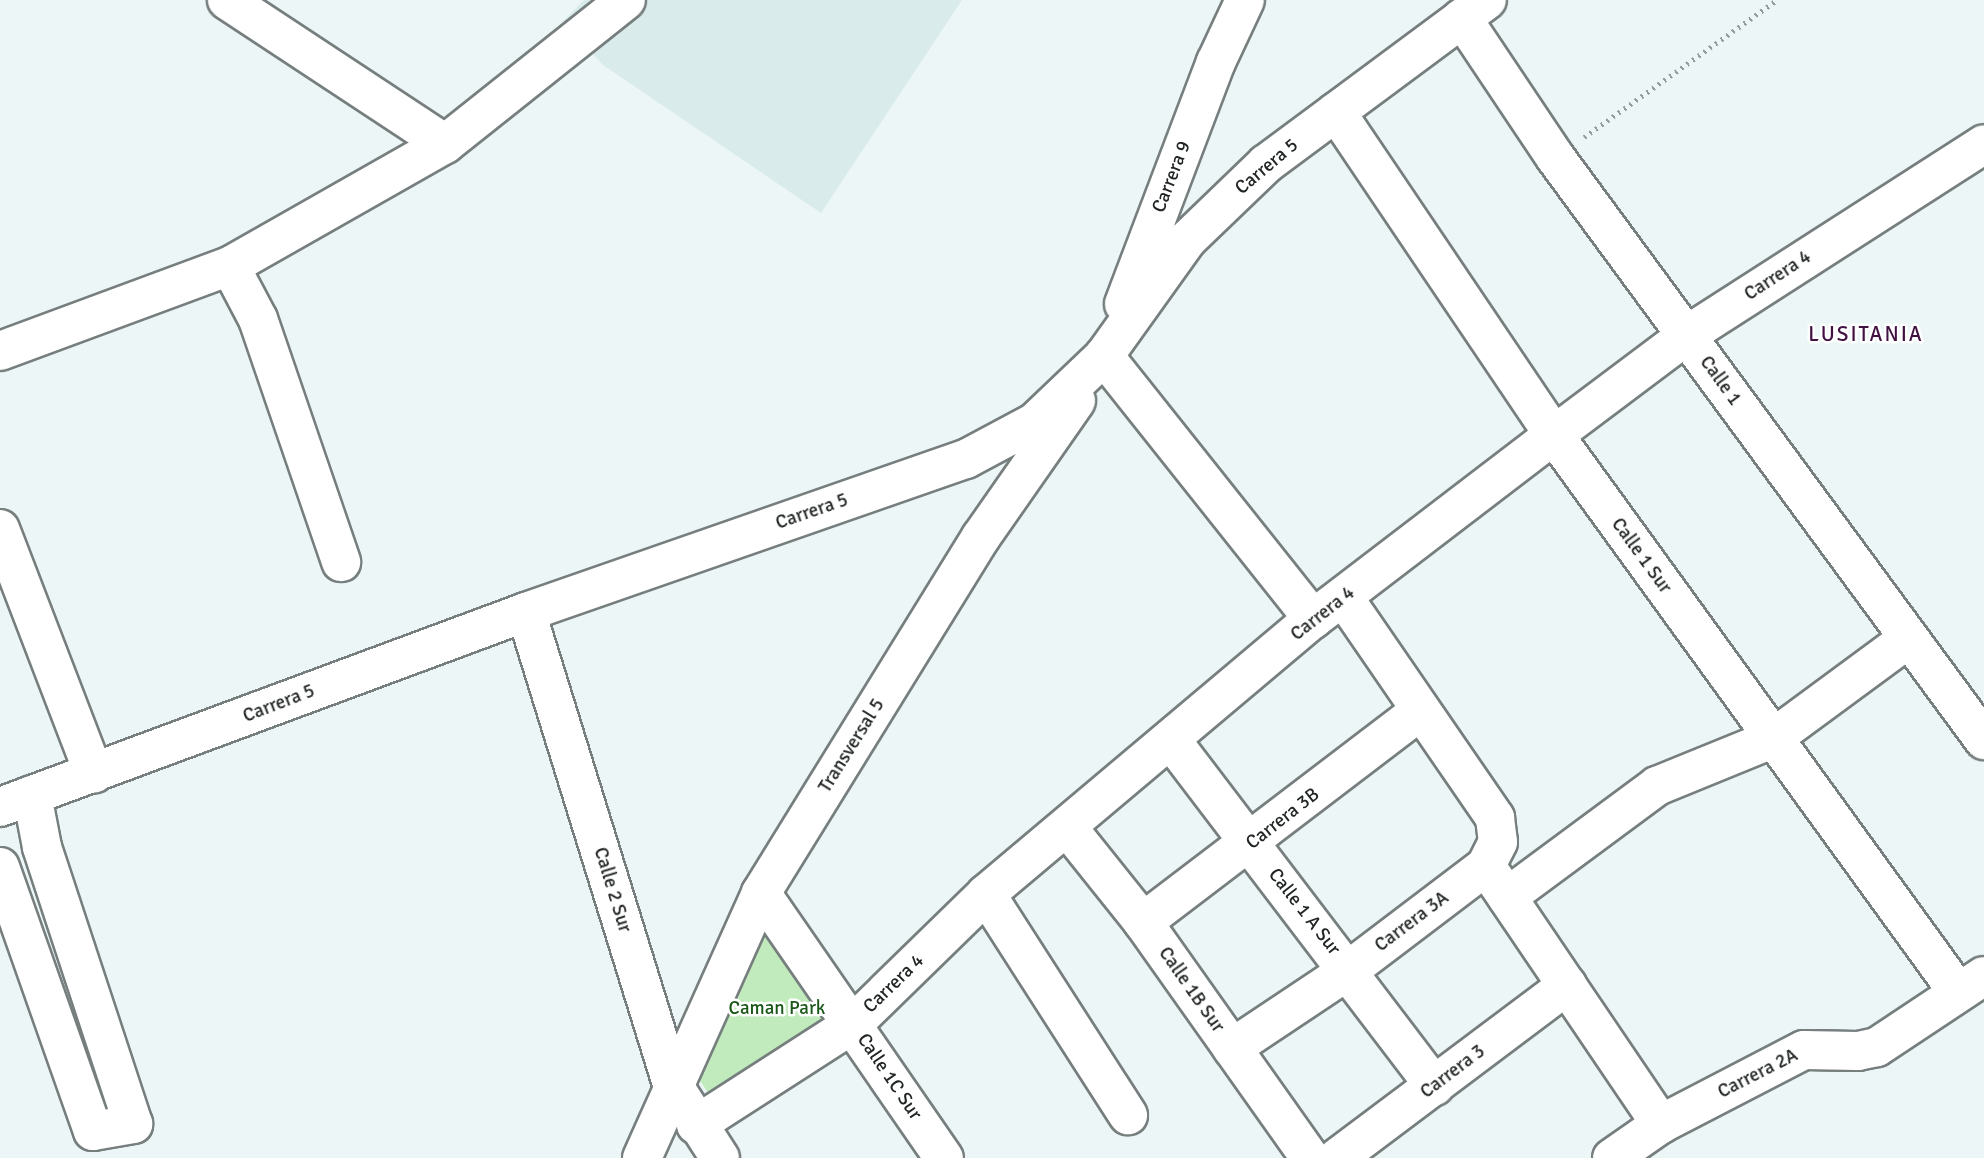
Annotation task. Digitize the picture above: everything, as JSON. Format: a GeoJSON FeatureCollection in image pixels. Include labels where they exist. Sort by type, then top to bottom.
{"type":"FeatureCollection","features":[{"type":"Feature","properties":{"kind":"street"},"geometry":{"type":"LineString","coordinates":[[227,0],[445,144]]}},
{"type":"Feature","properties":{"kind":"street"},"geometry":{"type":"LineString","coordinates":[[0,351],[230,267],[445,144],[626,0]]}},
{"type":"Feature","properties":{"kind":"street","name":"Carrera 9"},"geometry":{"type":"LineString","coordinates":[[1104,356],[1216,62],[1245,0]]}},
{"type":"Feature","properties":{"kind":"street","name":"Carrera 5"},"geometry":{"type":"LineString","coordinates":[[16,801],[526,612],[966,459],[1035,422],[1104,356],[1187,240],[1266,163],[1474,9]]}},
{"type":"Feature","properties":{"kind":"street","name":"Calle 1"},"geometry":{"type":"LineString","coordinates":[[1474,9],[1555,157],[1909,638],[1973,700],[1984,740]]}},
{"type":"Feature","properties":{"kind":"street","name":"Calle 1 Sur"},"geometry":{"type":"LineString","coordinates":[[1336,112],[1554,435],[1772,739],[1971,984]]}},
{"type":"Feature","properties":{"kind":"street","name":"Carrera 4"},"geometry":{"type":"LineString","coordinates":[[696,1125],[853,1024],[986,894],[1328,609],[1554,435],[1686,335],[1984,144]]}},
{"type":"Feature","properties":{"kind":"street"},"geometry":{"type":"LineString","coordinates":[[230,267],[258,319],[341,562]]}},
{"type":"Feature","properties":{"kind":"street"},"geometry":{"type":"LineString","coordinates":[[1104,356],[1420,711],[1495,818],[1498,842],[1497,881],[1661,1124]]}},
{"type":"Feature","properties":{"kind":"street","name":"Transversal 5"},"geometry":{"type":"LineString","coordinates":[[642,1158],[673,1083],[761,893],[981,537],[1052,439],[1104,356]]}},
{"type":"Feature","properties":{"kind":"street"},"geometry":{"type":"LineString","coordinates":[[0,529],[94,774]]}},
{"type":"Feature","properties":{"kind":"street","name":"Calle 2 Sur"},"geometry":{"type":"LineString","coordinates":[[526,612],[673,1083],[696,1125],[720,1158]]}},
{"type":"Feature","properties":{"kind":"street","name":"Carrera 3A"},"geometry":{"type":"LineString","coordinates":[[1232,1048],[1349,970],[1657,786],[1772,739],[1909,638]]}},
{"type":"Feature","properties":{"kind":"street","name":"Carrera 3B"},"geometry":{"type":"LineString","coordinates":[[1143,922],[1250,844],[1420,711]]}},
{"type":"Feature","properties":{"kind":"street","name":"Calle 1 A Sur"},"geometry":{"type":"LineString","coordinates":[[1171,740],[1435,1086]]}},
{"type":"Feature","properties":{"kind":"street"},"geometry":{"type":"LineString","coordinates":[[0,867],[93,1130],[133,1124],[42,847],[16,801]]}},
{"type":"Feature","properties":{"kind":"street","name":"Calle 1B Sur"},"geometry":{"type":"LineString","coordinates":[[1067,827],[1143,922],[1310,1158]]}},
{"type":"Feature","properties":{"kind":"street","name":"Calle 1C Sur"},"geometry":{"type":"LineString","coordinates":[[761,893],[944,1158]]}},
{"type":"Feature","properties":{"kind":"street"},"geometry":{"type":"LineString","coordinates":[[986,894],[1128,1115]]}},
{"type":"Feature","properties":{"kind":"street","name":"Carrera 2A"},"geometry":{"type":"LineString","coordinates":[[1612,1158],[1661,1124],[1804,1050],[1858,1051],[1877,1047],[1971,984]]}},
{"type":"Feature","properties":{"kind":"street","name":"Carrera 3"},"geometry":{"type":"LineString","coordinates":[[1337,1158],[1567,985]]}},
{"type":"Feature","properties":{"kind":"path"},"geometry":{"type":"LineString","coordinates":[[1555,157],[1777,0]]}},
{"type":"Feature","properties":{"kind":"shaded area"},"geometry":{"type":"Polygon","coordinates":[[[584,0],[962,0],[821,213],[603,65],[562,22],[584,0]]]}},
{"type":"Feature","properties":{"kind":"green space","name":"Caman Park"},"geometry":{"type":"Polygon","coordinates":[[[771,920],[843,1025],[711,1097],[694,1072],[771,920]]]}},
{"type":"Feature","properties":{"kind":"district","name":"LUSITANIA"},"geometry":{"type":"Point","coordinates":[1866,334]}}]}
